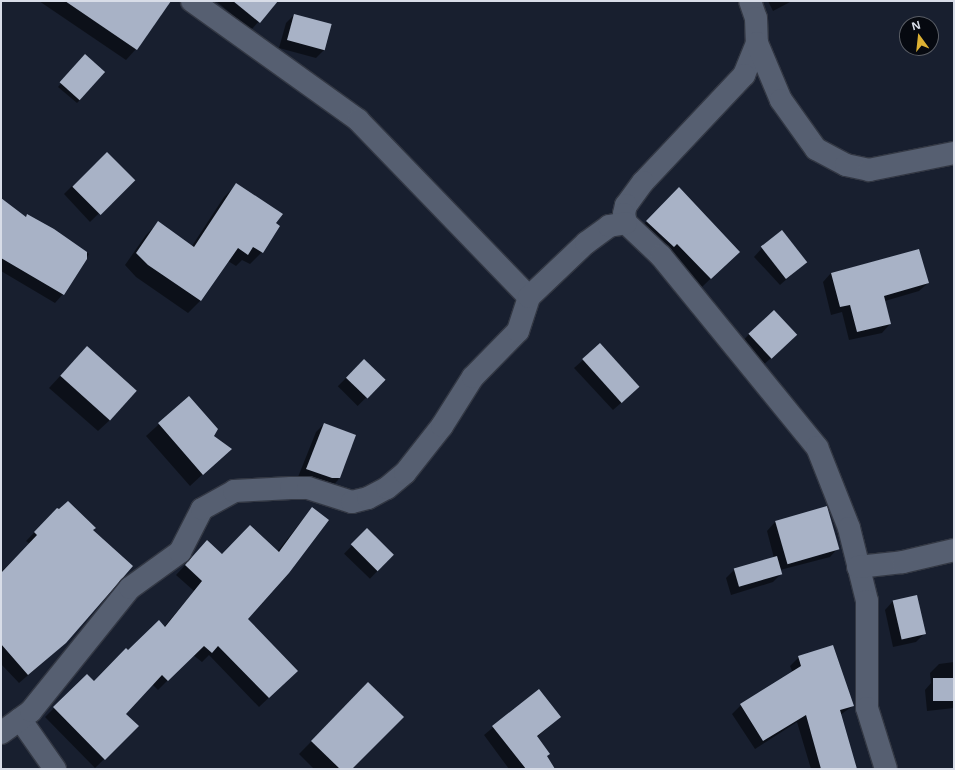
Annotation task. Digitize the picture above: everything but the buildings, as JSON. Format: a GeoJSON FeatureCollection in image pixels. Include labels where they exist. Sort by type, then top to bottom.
{"type":"FeatureCollection","features":[{"type":"Feature","properties":{"kind":"street"},"geometry":{"type":"LineString","coordinates":[[192,1],[358,120],[529,297]]}},
{"type":"Feature","properties":{"kind":"street"},"geometry":{"type":"LineString","coordinates":[[750,1],[756,18],[757,43],[782,100],[816,150],[846,165],[869,170],[954,153]]}},
{"type":"Feature","properties":{"kind":"street"},"geometry":{"type":"LineString","coordinates":[[757,43],[744,75],[643,182],[626,205],[624,214],[626,223],[661,256],[817,447],[849,528],[867,601],[867,708],[886,769]]}},
{"type":"Feature","properties":{"kind":"street"},"geometry":{"type":"LineString","coordinates":[[1,733],[31,711],[130,588],[180,552],[202,509],[234,491],[291,488],[308,488],[352,502],[374,495],[405,473],[442,426],[473,377],[518,331],[529,297],[586,243],[609,226],[626,223]]}},
{"type":"Feature","properties":{"kind":"street"},"geometry":{"type":"LineString","coordinates":[[858,567],[903,562],[954,550]]}},
{"type":"Feature","properties":{"kind":"street"},"geometry":{"type":"LineString","coordinates":[[20,719],[55,769]]}}]}
